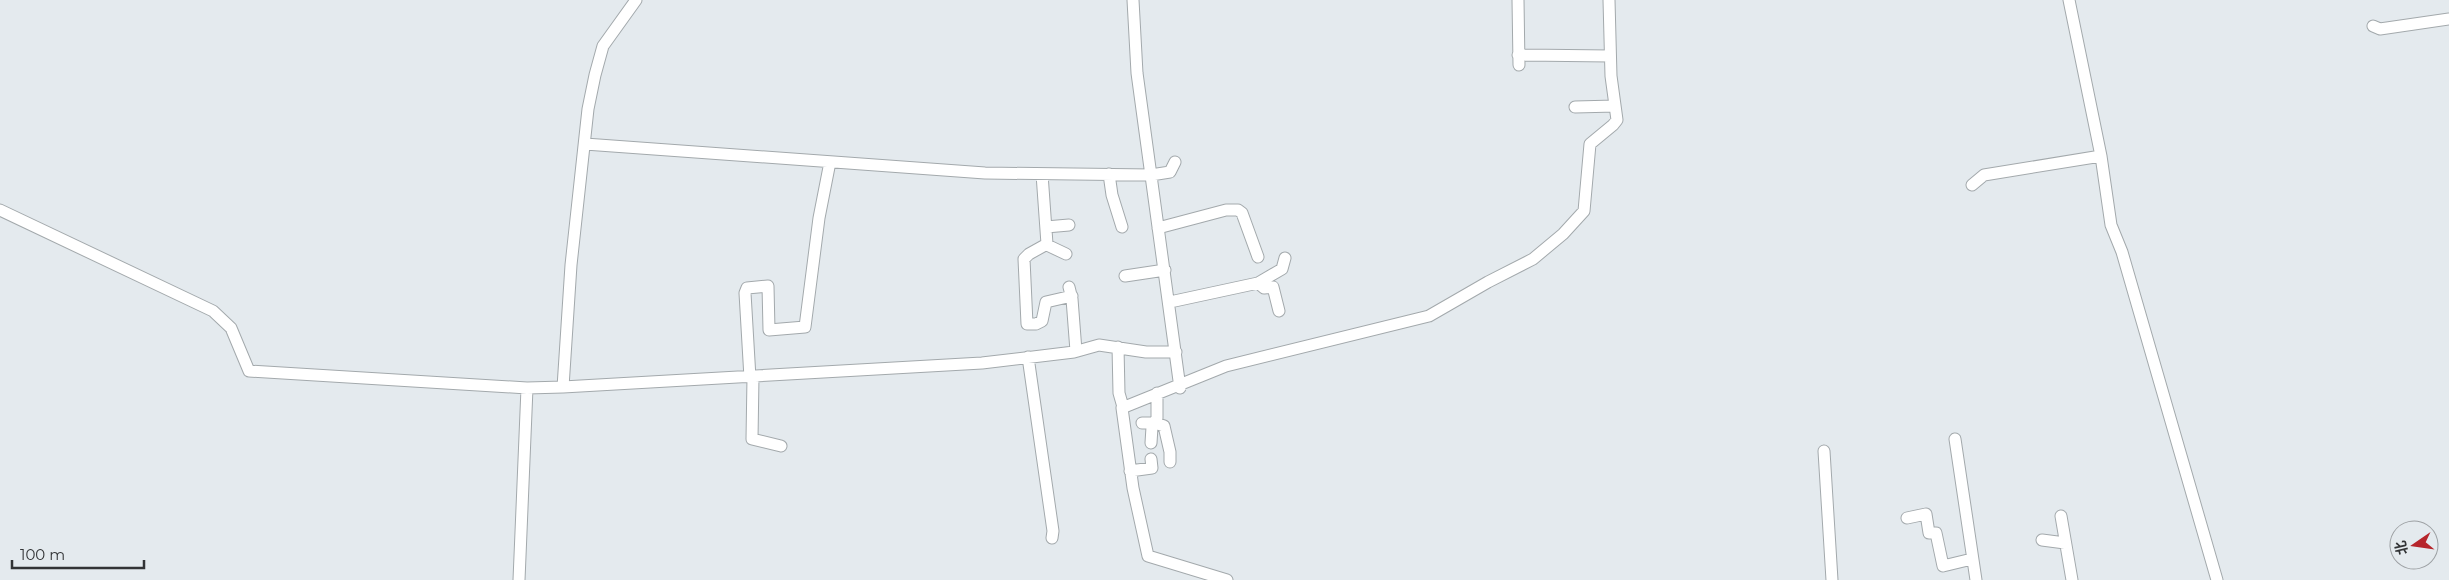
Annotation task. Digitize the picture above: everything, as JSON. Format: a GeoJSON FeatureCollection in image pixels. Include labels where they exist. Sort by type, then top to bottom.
{"type":"FeatureCollection","features":[{"type":"Feature","properties":{"kind":"street"},"geometry":{"type":"LineString","coordinates":[[563,388],[571,265],[591,92],[604,46],[636,0]]}},
{"type":"Feature","properties":{"kind":"street"},"geometry":{"type":"LineString","coordinates":[[1132,0],[1137,72],[1170,302],[1180,387]]}},
{"type":"Feature","properties":{"kind":"street"},"geometry":{"type":"LineString","coordinates":[[1518,0],[1519,60],[1610,56]]}},
{"type":"Feature","properties":{"kind":"street"},"geometry":{"type":"LineString","coordinates":[[1227,580],[1148,556],[1130,471],[1121,413],[1123,407],[1156,393],[1180,387],[1226,366],[1429,316],[1533,259],[1563,234],[1584,211],[1590,144],[1614,125],[1616,120],[1610,56],[1609,0]]}},
{"type":"Feature","properties":{"kind":"street"},"geometry":{"type":"LineString","coordinates":[[2069,0],[2101,156],[2111,225],[2123,255],[2217,580]]}},
{"type":"Feature","properties":{"kind":"street"},"geometry":{"type":"LineString","coordinates":[[2373,26],[2380,29],[2449,19]]}},
{"type":"Feature","properties":{"kind":"street"},"geometry":{"type":"LineString","coordinates":[[1575,107],[1615,106]]}},
{"type":"Feature","properties":{"kind":"street"},"geometry":{"type":"LineString","coordinates":[[586,144],[985,173],[1151,175],[1170,172],[1175,162]]}},
{"type":"Feature","properties":{"kind":"street"},"geometry":{"type":"LineString","coordinates":[[1972,185],[1984,175],[2101,156]]}},
{"type":"Feature","properties":{"kind":"street"},"geometry":{"type":"LineString","coordinates":[[748,332],[805,327],[819,218],[830,162]]}},
{"type":"Feature","properties":{"kind":"street"},"geometry":{"type":"LineString","coordinates":[[1042,174],[1046,245]]}},
{"type":"Feature","properties":{"kind":"street"},"geometry":{"type":"LineString","coordinates":[[1109,174],[1112,194],[1122,227]]}},
{"type":"Feature","properties":{"kind":"street"},"geometry":{"type":"LineString","coordinates":[[0,210],[213,311],[230,328],[249,371],[526,388],[563,388],[982,364],[1076,351],[1099,345],[1146,352],[1176,352]]}},
{"type":"Feature","properties":{"kind":"street"},"geometry":{"type":"LineString","coordinates":[[1158,228],[1226,210],[1238,210],[1242,213],[1258,257]]}},
{"type":"Feature","properties":{"kind":"street"},"geometry":{"type":"LineString","coordinates":[[1046,227],[1069,224]]}},
{"type":"Feature","properties":{"kind":"street"},"geometry":{"type":"LineString","coordinates":[[1046,245],[1066,254]]}},
{"type":"Feature","properties":{"kind":"street"},"geometry":{"type":"LineString","coordinates":[[1046,245],[1029,254],[1024,259],[1027,324],[1036,324],[1042,321],[1046,302],[1070,292],[1076,351]]}},
{"type":"Feature","properties":{"kind":"street"},"geometry":{"type":"LineString","coordinates":[[1170,302],[1258,283],[1282,268],[1284,258]]}},
{"type":"Feature","properties":{"kind":"street"},"geometry":{"type":"LineString","coordinates":[[1125,276],[1165,270]]}},
{"type":"Feature","properties":{"kind":"street"},"geometry":{"type":"LineString","coordinates":[[1258,283],[1264,288],[1273,287],[1279,311]]}},
{"type":"Feature","properties":{"kind":"street"},"geometry":{"type":"LineString","coordinates":[[769,330],[768,286],[750,286],[745,293],[751,377],[752,439],[781,446]]}},
{"type":"Feature","properties":{"kind":"street"},"geometry":{"type":"LineString","coordinates":[[1118,347],[1113,392],[1123,407]]}},
{"type":"Feature","properties":{"kind":"street"},"geometry":{"type":"LineString","coordinates":[[1028,357],[1053,531],[1052,538]]}},
{"type":"Feature","properties":{"kind":"street"},"geometry":{"type":"LineString","coordinates":[[519,580],[526,388]]}},
{"type":"Feature","properties":{"kind":"street"},"geometry":{"type":"LineString","coordinates":[[1151,443],[1151,432],[1158,418],[1156,393]]}},
{"type":"Feature","properties":{"kind":"street"},"geometry":{"type":"LineString","coordinates":[[1142,423],[1155,423],[1164,426],[1170,452],[1170,462]]}},
{"type":"Feature","properties":{"kind":"street"},"geometry":{"type":"LineString","coordinates":[[1955,439],[1976,580]]}},
{"type":"Feature","properties":{"kind":"street"},"geometry":{"type":"LineString","coordinates":[[1824,451],[1832,580]]}},
{"type":"Feature","properties":{"kind":"street"},"geometry":{"type":"LineString","coordinates":[[1130,471],[1152,468],[1151,459]]}},
{"type":"Feature","properties":{"kind":"street"},"geometry":{"type":"LineString","coordinates":[[1907,518],[1926,514],[1929,533],[1936,532],[1943,566],[1972,559]]}},
{"type":"Feature","properties":{"kind":"street"},"geometry":{"type":"LineString","coordinates":[[2061,516],[2072,580]]}},
{"type":"Feature","properties":{"kind":"street"},"geometry":{"type":"LineString","coordinates":[[2042,540],[2065,543]]}}]}
